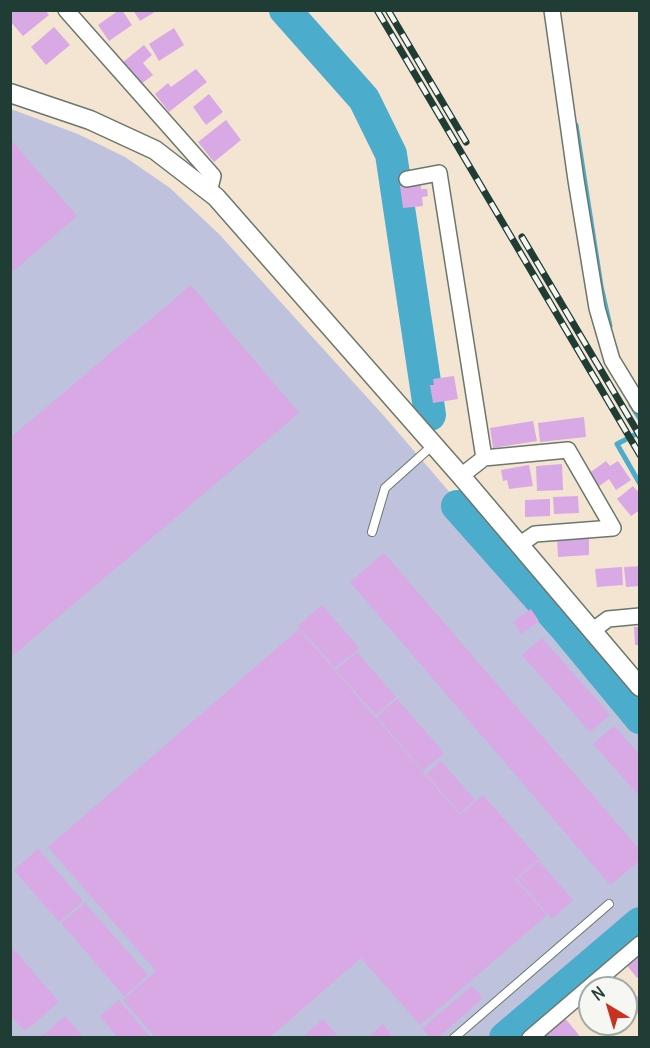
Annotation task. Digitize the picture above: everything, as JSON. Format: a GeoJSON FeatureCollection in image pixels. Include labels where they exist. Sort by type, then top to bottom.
{"type":"FeatureCollection","features":[{"type":"Feature","properties":{"kind":"street"},"geometry":{"type":"LineString","coordinates":[[66,10],[213,176],[209,192]]}},
{"type":"Feature","properties":{"kind":"street"},"geometry":{"type":"LineString","coordinates":[[552,10],[597,308],[612,360],[639,406]]}},
{"type":"Feature","properties":{"kind":"street"},"geometry":{"type":"LineString","coordinates":[[10,93],[90,120],[155,150],[216,197],[461,476],[639,687]]}},
{"type":"Feature","properties":{"kind":"street"},"geometry":{"type":"LineString","coordinates":[[407,179],[439,173],[484,458]]}},
{"type":"Feature","properties":{"kind":"street"},"geometry":{"type":"LineString","coordinates":[[461,476],[484,458],[568,450],[613,528],[535,534],[519,545]]}},
{"type":"Feature","properties":{"kind":"street"},"geometry":{"type":"LineString","coordinates":[[592,631],[608,619],[639,616]]}},
{"type":"Feature","properties":{"kind":"street"},"geometry":{"type":"LineString","coordinates":[[530,1038],[639,944]]}},
{"type":"Feature","properties":{"kind":"lane"},"geometry":{"type":"LineString","coordinates":[[372,532],[385,488],[433,445]]}},
{"type":"Feature","properties":{"kind":"lane"},"geometry":{"type":"LineString","coordinates":[[454,1038],[609,904]]}},
{"type":"Feature","properties":{"kind":"shaded area"},"geometry":{"type":"Polygon","coordinates":[[[11,109],[78,134],[125,157],[170,188],[219,234],[384,416],[458,502],[453,507],[640,725],[639,912],[494,1037],[11,1038],[11,109]]]}},
{"type":"Feature","properties":{"kind":"building"},"geometry":{"type":"Polygon","coordinates":[[[10,10],[45,10],[49,15],[23,36],[10,21],[10,10]]]}},
{"type":"Feature","properties":{"kind":"building"},"geometry":{"type":"Polygon","coordinates":[[[122,10],[132,25],[109,41],[98,25],[122,10]]]}},
{"type":"Feature","properties":{"kind":"building"},"geometry":{"type":"Polygon","coordinates":[[[133,10],[158,10],[140,21],[133,10]]]}},
{"type":"Feature","properties":{"kind":"building"},"geometry":{"type":"Polygon","coordinates":[[[54,27],[70,45],[46,65],[31,47],[54,27]]]}},
{"type":"Feature","properties":{"kind":"building"},"geometry":{"type":"Polygon","coordinates":[[[174,28],[184,45],[159,61],[149,44],[174,28]]]}},
{"type":"Feature","properties":{"kind":"building"},"geometry":{"type":"Polygon","coordinates":[[[144,45],[152,55],[143,63],[153,75],[141,84],[123,62],[144,45]]]}},
{"type":"Feature","properties":{"kind":"building"},"geometry":{"type":"Polygon","coordinates":[[[196,69],[207,82],[169,112],[155,94],[168,83],[171,87],[196,69]]]}},
{"type":"Feature","properties":{"kind":"building"},"geometry":{"type":"Polygon","coordinates":[[[209,94],[223,112],[206,125],[193,107],[209,94]]]}},
{"type":"Feature","properties":{"kind":"building"},"geometry":{"type":"Polygon","coordinates":[[[226,120],[241,140],[214,162],[198,142],[226,120]]]}},
{"type":"Feature","properties":{"kind":"building"},"geometry":{"type":"Polygon","coordinates":[[[10,139],[77,216],[10,274],[10,139]]]}},
{"type":"Feature","properties":{"kind":"building"},"geometry":{"type":"Polygon","coordinates":[[[421,183],[421,189],[427,189],[428,196],[422,197],[423,206],[403,208],[400,186],[421,183]]]}},
{"type":"Feature","properties":{"kind":"building"},"geometry":{"type":"Polygon","coordinates":[[[191,285],[299,413],[10,658],[10,438],[191,285]]]}},
{"type":"Feature","properties":{"kind":"building"},"geometry":{"type":"Polygon","coordinates":[[[454,376],[458,399],[433,403],[430,385],[434,385],[433,379],[454,376]]]}},
{"type":"Feature","properties":{"kind":"building"},"geometry":{"type":"Polygon","coordinates":[[[584,417],[586,437],[540,442],[538,423],[584,417]]]}},
{"type":"Feature","properties":{"kind":"building"},"geometry":{"type":"Polygon","coordinates":[[[533,421],[537,441],[493,448],[490,428],[533,421]]]}},
{"type":"Feature","properties":{"kind":"building"},"geometry":{"type":"Polygon","coordinates":[[[606,461],[610,466],[618,461],[631,480],[616,490],[609,479],[598,487],[588,474],[606,461]]]}},
{"type":"Feature","properties":{"kind":"building"},"geometry":{"type":"Polygon","coordinates":[[[562,464],[563,490],[537,491],[536,466],[562,464]]]}},
{"type":"Feature","properties":{"kind":"building"},"geometry":{"type":"Polygon","coordinates":[[[529,465],[533,486],[509,489],[507,480],[503,481],[501,470],[529,465]]]}},
{"type":"Feature","properties":{"kind":"building"},"geometry":{"type":"Polygon","coordinates":[[[633,486],[640,494],[640,510],[631,516],[617,499],[633,486]]]}},
{"type":"Feature","properties":{"kind":"building"},"geometry":{"type":"Polygon","coordinates":[[[578,496],[579,513],[554,514],[553,497],[578,496]]]}},
{"type":"Feature","properties":{"kind":"building"},"geometry":{"type":"Polygon","coordinates":[[[550,499],[550,516],[525,517],[525,500],[550,499]]]}},
{"type":"Feature","properties":{"kind":"building"},"geometry":{"type":"Polygon","coordinates":[[[589,537],[589,555],[558,557],[557,538],[589,537]]]}},
{"type":"Feature","properties":{"kind":"building"},"geometry":{"type":"Polygon","coordinates":[[[384,553],[640,850],[640,860],[610,885],[350,582],[384,553]]]}},
{"type":"Feature","properties":{"kind":"building"},"geometry":{"type":"Polygon","coordinates":[[[640,566],[640,586],[626,587],[624,567],[640,566]]]}},
{"type":"Feature","properties":{"kind":"building"},"geometry":{"type":"Polygon","coordinates":[[[622,567],[623,585],[597,587],[595,569],[622,567]]]}},
{"type":"Feature","properties":{"kind":"building"},"geometry":{"type":"Polygon","coordinates":[[[322,605],[359,648],[335,668],[298,626],[322,605]]]}},
{"type":"Feature","properties":{"kind":"building"},"geometry":{"type":"Polygon","coordinates":[[[531,609],[539,621],[521,634],[513,622],[531,609]]]}},
{"type":"Feature","properties":{"kind":"building"},"geometry":{"type":"Polygon","coordinates":[[[634,627],[640,627],[640,645],[635,645],[634,627]]]}},
{"type":"Feature","properties":{"kind":"building"},"geometry":{"type":"Polygon","coordinates":[[[299,629],[460,815],[483,795],[539,859],[515,879],[547,915],[420,1025],[361,958],[269,1038],[156,1038],[123,1000],[156,971],[48,847],[299,629]]]}},
{"type":"Feature","properties":{"kind":"building"},"geometry":{"type":"Polygon","coordinates":[[[542,638],[610,715],[590,732],[522,655],[542,638]]]}},
{"type":"Feature","properties":{"kind":"building"},"geometry":{"type":"Polygon","coordinates":[[[357,652],[396,697],[376,715],[336,670],[357,652]]]}},
{"type":"Feature","properties":{"kind":"building"},"geometry":{"type":"Polygon","coordinates":[[[397,699],[444,753],[423,771],[377,717],[397,699]]]}},
{"type":"Feature","properties":{"kind":"building"},"geometry":{"type":"Polygon","coordinates":[[[614,726],[640,755],[640,797],[593,744],[614,726]]]}},
{"type":"Feature","properties":{"kind":"building"},"geometry":{"type":"Polygon","coordinates":[[[441,761],[475,800],[460,813],[426,774],[441,761]]]}},
{"type":"Feature","properties":{"kind":"building"},"geometry":{"type":"Polygon","coordinates":[[[38,849],[83,901],[59,922],[14,870],[38,849]]]}},
{"type":"Feature","properties":{"kind":"building"},"geometry":{"type":"Polygon","coordinates":[[[539,861],[573,900],[552,919],[517,879],[539,861]]]}},
{"type":"Feature","properties":{"kind":"building"},"geometry":{"type":"Polygon","coordinates":[[[85,903],[148,975],[124,996],[61,923],[85,903]]]}},
{"type":"Feature","properties":{"kind":"building"},"geometry":{"type":"Polygon","coordinates":[[[10,945],[59,1002],[25,1031],[10,1015],[10,945]]]}},
{"type":"Feature","properties":{"kind":"building"},"geometry":{"type":"Polygon","coordinates":[[[640,951],[640,976],[635,976],[625,963],[640,951]]]}},
{"type":"Feature","properties":{"kind":"building"},"geometry":{"type":"Polygon","coordinates":[[[472,986],[483,998],[438,1038],[430,1038],[422,1028],[472,986]]]}},
{"type":"Feature","properties":{"kind":"building"},"geometry":{"type":"Polygon","coordinates":[[[638,996],[640,997],[640,1014],[638,1014],[638,996]]]}},
{"type":"Feature","properties":{"kind":"building"},"geometry":{"type":"Polygon","coordinates":[[[119,1000],[151,1038],[118,1038],[100,1016],[119,1000]]]}},
{"type":"Feature","properties":{"kind":"building"},"geometry":{"type":"Polygon","coordinates":[[[65,1016],[84,1038],[40,1038],[65,1016]]]}},
{"type":"Feature","properties":{"kind":"building"},"geometry":{"type":"Polygon","coordinates":[[[564,1017],[578,1036],[576,1038],[547,1038],[544,1034],[564,1017]]]}},
{"type":"Feature","properties":{"kind":"building"},"geometry":{"type":"Polygon","coordinates":[[[323,1019],[340,1038],[301,1038],[323,1019]]]}},
{"type":"Feature","properties":{"kind":"building"},"geometry":{"type":"Polygon","coordinates":[[[383,1024],[394,1038],[367,1038],[383,1024]]]}},
{"type":"Feature","properties":{"kind":"waterway"},"geometry":{"type":"LineString","coordinates":[[285,10],[364,99],[391,154],[430,415]]}},
{"type":"Feature","properties":{"kind":"waterway"},"geometry":{"type":"LineString","coordinates":[[576,125],[601,286],[610,326]]}},
{"type":"Feature","properties":{"kind":"waterway"},"geometry":{"type":"LineString","coordinates":[[631,405],[640,419]]}},
{"type":"Feature","properties":{"kind":"waterway"},"geometry":{"type":"LineString","coordinates":[[640,432],[617,444],[640,484]]}},
{"type":"Feature","properties":{"kind":"waterway"},"geometry":{"type":"LineString","coordinates":[[457,506],[568,631],[640,718]]}},
{"type":"Feature","properties":{"kind":"waterway"},"geometry":{"type":"LineString","coordinates":[[505,1038],[640,923]]}},
{"type":"Feature","properties":{"kind":"railway"},"geometry":{"type":"LineString","coordinates":[[377,10],[640,455]]}},
{"type":"Feature","properties":{"kind":"railway"},"geometry":{"type":"LineString","coordinates":[[388,10],[466,142]]}},
{"type":"Feature","properties":{"kind":"railway"},"geometry":{"type":"LineString","coordinates":[[522,237],[640,436]]}}]}
